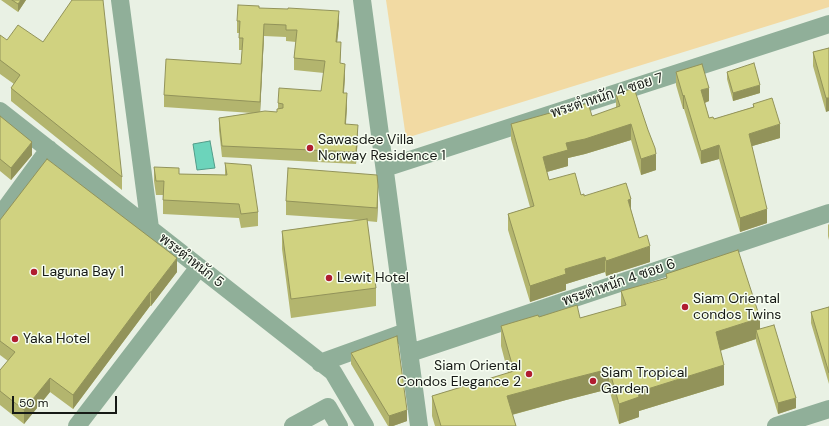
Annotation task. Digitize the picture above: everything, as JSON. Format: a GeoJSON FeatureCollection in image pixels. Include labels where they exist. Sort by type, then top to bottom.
{"type":"FeatureCollection","features":[{"type":"Feature","properties":{"kind":"street"},"geometry":{"type":"LineString","coordinates":[[120,0],[150,228]]}},
{"type":"Feature","properties":{"kind":"street"},"geometry":{"type":"LineString","coordinates":[[362,0],[419,426]]}},
{"type":"Feature","properties":{"kind":"street","name":"พระตำหนัก 4 ซอย 7"},"geometry":{"type":"LineString","coordinates":[[385,168],[829,24]]}},
{"type":"Feature","properties":{"kind":"street","name":"พระตำหนัก 5"},"geometry":{"type":"LineString","coordinates":[[0,110],[332,372],[365,426]]}},
{"type":"Feature","properties":{"kind":"street"},"geometry":{"type":"LineString","coordinates":[[0,216],[49,149]]}},
{"type":"Feature","properties":{"kind":"street","name":"พระตำหนัก 4 ซอย 6"},"geometry":{"type":"LineString","coordinates":[[410,353],[829,213]]}},
{"type":"Feature","properties":{"kind":"street"},"geometry":{"type":"LineString","coordinates":[[85,422],[199,267]]}},
{"type":"Feature","properties":{"kind":"street"},"geometry":{"type":"LineString","coordinates":[[320,362],[406,332]]}},
{"type":"Feature","properties":{"kind":"street"},"geometry":{"type":"LineString","coordinates":[[293,426],[328,407],[339,426]]}},
{"type":"Feature","properties":{"kind":"street"},"geometry":{"type":"LineString","coordinates":[[776,426],[829,409]]}},
{"type":"Feature","properties":{"kind":"shaded area"},"geometry":{"type":"Polygon","coordinates":[[[386,0],[829,0],[829,7],[406,138],[386,0]]]}},
{"type":"Feature","properties":{"kind":"shaded area"},"geometry":{"type":"Polygon","coordinates":[[[210,141],[215,168],[197,170],[193,144],[210,141]]]}},
{"type":"Feature","properties":{"kind":"building"},"geometry":{"type":"Polygon","coordinates":[[[12,0],[21,0],[18,4],[12,0]]]}},
{"type":"Feature","properties":{"kind":"building"},"geometry":{"type":"Polygon","coordinates":[[[72,0],[103,0],[122,177],[11,88],[20,75],[0,60],[0,35],[7,40],[18,25],[43,42],[72,0]]]}},
{"type":"Feature","properties":{"kind":"building"},"geometry":{"type":"Polygon","coordinates":[[[238,5],[259,6],[259,8],[339,11],[336,42],[341,42],[340,63],[345,64],[343,93],[347,93],[345,124],[358,125],[356,152],[222,146],[219,118],[265,111],[277,112],[277,109],[283,108],[283,104],[278,103],[279,88],[321,91],[325,61],[294,58],[297,30],[286,30],[286,25],[264,24],[260,102],[164,95],[166,59],[241,64],[243,38],[239,38],[240,21],[237,21],[238,5]]]}},
{"type":"Feature","properties":{"kind":"building"},"geometry":{"type":"Polygon","coordinates":[[[829,48],[829,98],[826,98],[813,52],[829,48]]]}},
{"type":"Feature","properties":{"kind":"building"},"geometry":{"type":"Polygon","coordinates":[[[754,63],[760,85],[733,93],[727,72],[754,63]]]}},
{"type":"Feature","properties":{"kind":"building"},"geometry":{"type":"Polygon","coordinates":[[[702,64],[709,88],[701,90],[709,118],[713,117],[714,119],[754,107],[753,104],[772,98],[780,124],[749,134],[767,209],[740,218],[719,145],[701,151],[676,72],[702,64]]]}},
{"type":"Feature","properties":{"kind":"building"},"geometry":{"type":"Polygon","coordinates":[[[634,88],[656,154],[641,159],[631,124],[585,139],[566,143],[568,150],[543,157],[549,180],[575,173],[581,195],[584,194],[584,196],[626,183],[631,199],[628,200],[639,238],[647,235],[650,246],[606,261],[605,257],[565,269],[566,274],[530,286],[508,214],[534,206],[511,124],[557,111],[557,113],[588,103],[592,116],[620,106],[616,94],[634,88]]]}},
{"type":"Feature","properties":{"kind":"building"},"geometry":{"type":"Polygon","coordinates":[[[0,116],[32,142],[11,168],[0,159],[0,116]]]}},
{"type":"Feature","properties":{"kind":"building"},"geometry":{"type":"Polygon","coordinates":[[[47,159],[177,258],[73,395],[50,378],[24,410],[0,391],[0,370],[15,352],[0,341],[0,220],[47,159]]]}},
{"type":"Feature","properties":{"kind":"building"},"geometry":{"type":"Polygon","coordinates":[[[225,163],[251,165],[258,212],[241,214],[239,204],[163,200],[164,181],[156,181],[154,167],[179,168],[179,174],[227,175],[225,163]]]}},
{"type":"Feature","properties":{"kind":"building"},"geometry":{"type":"Polygon","coordinates":[[[288,168],[377,175],[377,208],[286,201],[288,168]]]}},
{"type":"Feature","properties":{"kind":"building","name":"Lewit Hotel"},"geometry":{"type":"Polygon","coordinates":[[[367,219],[376,288],[291,299],[282,231],[367,219]]]}},
{"type":"Feature","properties":{"kind":"building"},"geometry":{"type":"Polygon","coordinates":[[[738,250],[760,318],[716,332],[724,365],[638,392],[639,397],[619,404],[609,369],[507,396],[516,426],[441,426],[432,396],[514,371],[501,326],[538,315],[539,317],[577,305],[580,318],[626,305],[621,291],[667,278],[666,274],[738,250]]]}},
{"type":"Feature","properties":{"kind":"building"},"geometry":{"type":"Polygon","coordinates":[[[829,307],[829,373],[811,312],[829,307]]]}},
{"type":"Feature","properties":{"kind":"building"},"geometry":{"type":"Polygon","coordinates":[[[774,325],[796,398],[778,403],[756,330],[774,325]]]}},
{"type":"Feature","properties":{"kind":"building"},"geometry":{"type":"Polygon","coordinates":[[[397,336],[407,410],[389,416],[351,353],[397,336]]]}},
{"type":"Feature","properties":{"kind":"place","name":"Sawasdee Villa Norway Residence 1"},"geometry":{"type":"Point","coordinates":[310,148]}},
{"type":"Feature","properties":{"kind":"place","name":"Laguna Bay 1"},"geometry":{"type":"Point","coordinates":[34,272]}},
{"type":"Feature","properties":{"kind":"place","name":"Lewit Hotel"},"geometry":{"type":"Point","coordinates":[329,278]}},
{"type":"Feature","properties":{"kind":"place","name":"Siam Oriental condos Twins"},"geometry":{"type":"Point","coordinates":[685,307]}},
{"type":"Feature","properties":{"kind":"place","name":"Yaka Hotel"},"geometry":{"type":"Point","coordinates":[15,339]}},
{"type":"Feature","properties":{"kind":"place","name":"Siam Oriental Condos Elegance 2"},"geometry":{"type":"Point","coordinates":[529,374]}},
{"type":"Feature","properties":{"kind":"place","name":"Siam Tropical Garden"},"geometry":{"type":"Point","coordinates":[593,381]}}]}
